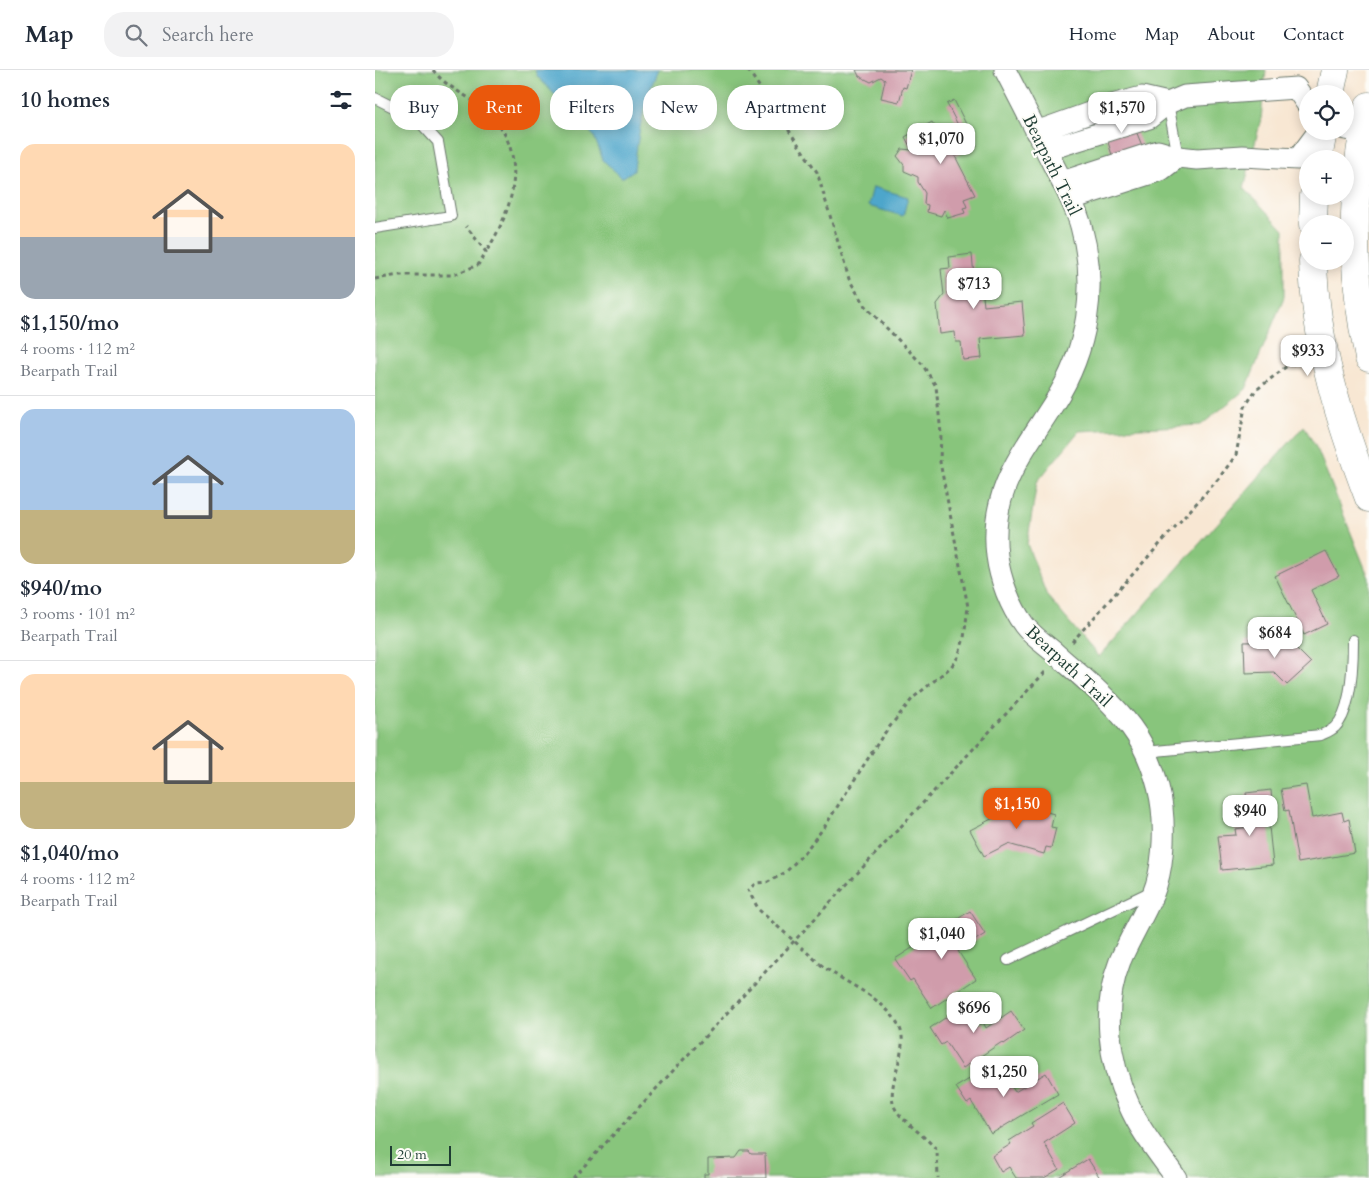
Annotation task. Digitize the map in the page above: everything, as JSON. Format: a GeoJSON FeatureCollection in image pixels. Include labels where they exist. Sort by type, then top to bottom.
{"type":"FeatureCollection","features":[{"type":"Feature","properties":{"kind":"main road"},"geometry":{"type":"LineString","coordinates":[[1332,85],[1335,70]]}},
{"type":"Feature","properties":{"kind":"main road"},"geometry":{"type":"LineString","coordinates":[[1369,106],[1354,131],[1356,174],[1354,252],[1356,288],[1369,358]]}},
{"type":"Feature","properties":{"kind":"main road"},"geometry":{"type":"LineString","coordinates":[[1314,270],[1317,322],[1328,371],[1349,444],[1369,498]]}},
{"type":"Feature","properties":{"kind":"street","name":"Bearpath Trail"},"geometry":{"type":"LineString","coordinates":[[1005,70],[1067,190],[1081,226],[1089,268],[1090,300],[1083,336],[1072,371],[1054,403],[1023,448],[1006,482],[997,519],[997,556],[1006,593],[1025,626],[1105,698],[1133,729],[1151,766],[1162,808],[1162,849],[1155,890],[1120,962],[1111,998],[1109,1036],[1116,1072],[1129,1106],[1176,1178]]}},
{"type":"Feature","properties":{"kind":"street"},"geometry":{"type":"LineString","coordinates":[[1041,141],[1112,105],[1143,97],[1168,103],[1185,96],[1296,88],[1299,92]]}},
{"type":"Feature","properties":{"kind":"street"},"geometry":{"type":"LineString","coordinates":[[1067,190],[1161,170],[1177,157],[1197,159],[1243,156],[1298,159],[1314,140]]}},
{"type":"Feature","properties":{"kind":"lane"},"geometry":{"type":"LineString","coordinates":[[375,98],[417,119],[438,142],[451,216],[375,228]]}},
{"type":"Feature","properties":{"kind":"lane"},"geometry":{"type":"LineString","coordinates":[[1168,103],[1177,157]]}},
{"type":"Feature","properties":{"kind":"lane"},"geometry":{"type":"LineString","coordinates":[[1144,752],[1321,735],[1336,727],[1347,702],[1352,671],[1353,640]]}},
{"type":"Feature","properties":{"kind":"lane"},"geometry":{"type":"LineString","coordinates":[[1008,960],[1155,890]]}},
{"type":"Feature","properties":{"kind":"path"},"geometry":{"type":"LineString","coordinates":[[375,279],[417,274],[453,275],[478,265],[499,231],[507,210],[514,179],[515,159],[507,136],[491,112],[433,70]]}},
{"type":"Feature","properties":{"kind":"path"},"geometry":{"type":"LineString","coordinates":[[748,70],[807,154],[817,172],[849,279],[864,305],[921,364],[936,386],[941,434],[940,462],[968,607],[962,644],[958,657],[951,667],[913,698],[883,735],[825,826],[804,853],[786,872],[768,882],[756,883],[748,890],[759,910],[835,976],[874,999],[888,1010],[900,1025],[902,1041],[893,1093],[896,1110],[937,1150],[938,1178]]}},
{"type":"Feature","properties":{"kind":"path"},"geometry":{"type":"LineString","coordinates":[[466,226],[486,252]]}},
{"type":"Feature","properties":{"kind":"path"},"geometry":{"type":"LineString","coordinates":[[573,1178],[1059,657],[1219,478],[1236,454],[1245,407],[1255,391],[1287,366],[1299,363]]}},
{"type":"Feature","properties":{"kind":"green space"},"geometry":{"type":"Polygon","coordinates":[[[375,70],[1266,70],[1261,119],[1244,188],[1284,230],[1284,297],[1246,389],[1201,425],[1079,431],[1037,482],[1027,544],[1047,596],[1099,657],[1304,426],[1318,451],[1369,578],[1369,1178],[375,1178],[375,70]]]}},
{"type":"Feature","properties":{"kind":"water"},"geometry":{"type":"Polygon","coordinates":[[[535,70],[658,70],[652,85],[643,85],[643,115],[634,170],[622,178],[603,160],[594,136],[588,130],[633,130],[633,85],[550,85],[550,90],[537,76],[535,70]]]}},
{"type":"Feature","properties":{"kind":"water"},"geometry":{"type":"Polygon","coordinates":[[[873,187],[908,197],[903,216],[868,206],[873,187]]]}},
{"type":"Feature","properties":{"kind":"building"},"geometry":{"type":"Polygon","coordinates":[[[856,70],[911,70],[906,88],[903,87],[899,102],[881,98],[885,80],[881,77],[871,82],[859,76],[856,70]]]}},
{"type":"Feature","properties":{"kind":"building"},"geometry":{"type":"Polygon","coordinates":[[[954,100],[977,146],[955,156],[975,195],[964,199],[967,207],[963,208],[965,213],[948,218],[944,210],[941,216],[927,212],[928,205],[924,204],[925,193],[918,182],[918,177],[904,171],[904,165],[897,156],[902,149],[912,150],[905,137],[932,122],[940,134],[958,125],[947,104],[954,100]]]}},
{"type":"Feature","properties":{"kind":"building"},"geometry":{"type":"Polygon","coordinates":[[[1127,109],[1143,148],[1113,158],[1106,136],[1110,135],[1104,116],[1127,109]]]}},
{"type":"Feature","properties":{"kind":"building"},"geometry":{"type":"Polygon","coordinates":[[[972,254],[975,287],[982,286],[984,306],[1022,302],[1025,335],[980,339],[982,358],[963,360],[961,342],[956,342],[955,332],[940,334],[937,304],[944,295],[941,269],[950,268],[949,257],[972,254]]]}},
{"type":"Feature","properties":{"kind":"building"},"geometry":{"type":"Polygon","coordinates":[[[1326,551],[1339,576],[1311,590],[1327,624],[1304,635],[1275,576],[1326,551]]]}},
{"type":"Feature","properties":{"kind":"building"},"geometry":{"type":"Polygon","coordinates":[[[1289,641],[1311,663],[1287,685],[1274,672],[1245,673],[1244,642],[1289,641]]]}},
{"type":"Feature","properties":{"kind":"building"},"geometry":{"type":"Polygon","coordinates":[[[1306,785],[1312,818],[1342,812],[1344,821],[1349,819],[1355,853],[1298,863],[1289,810],[1285,811],[1281,789],[1306,785]]]}},
{"type":"Feature","properties":{"kind":"building"},"geometry":{"type":"Polygon","coordinates":[[[1271,790],[1273,817],[1268,817],[1273,865],[1222,870],[1218,836],[1236,835],[1235,829],[1250,827],[1246,793],[1271,790]]]}},
{"type":"Feature","properties":{"kind":"building"},"geometry":{"type":"Polygon","coordinates":[[[1009,801],[1054,814],[1051,827],[1056,828],[1051,848],[1046,847],[1044,854],[1008,844],[984,856],[970,830],[1007,811],[1009,801]]]}},
{"type":"Feature","properties":{"kind":"building"},"geometry":{"type":"Polygon","coordinates":[[[970,911],[985,934],[958,951],[976,979],[932,1008],[913,979],[910,981],[895,959],[970,911]]]}},
{"type":"Feature","properties":{"kind":"building"},"geometry":{"type":"Polygon","coordinates":[[[966,1004],[980,1024],[983,1022],[986,1028],[1011,1011],[1024,1030],[963,1068],[946,1042],[941,1045],[930,1028],[966,1004]]]}},
{"type":"Feature","properties":{"kind":"building"},"geometry":{"type":"Polygon","coordinates":[[[993,1065],[1006,1087],[1010,1084],[1015,1092],[1046,1073],[1058,1094],[991,1134],[971,1101],[967,1104],[956,1087],[993,1065]]]}},
{"type":"Feature","properties":{"kind":"building"},"geometry":{"type":"Polygon","coordinates":[[[1063,1103],[1075,1123],[1044,1143],[1059,1169],[1044,1178],[1016,1178],[1009,1167],[1001,1172],[992,1156],[1011,1144],[1009,1141],[1033,1126],[1031,1123],[1063,1103]]]}},
{"type":"Feature","properties":{"kind":"building"},"geometry":{"type":"Polygon","coordinates":[[[741,1151],[749,1151],[751,1154],[765,1154],[766,1178],[704,1178],[704,1174],[708,1174],[708,1159],[736,1158],[741,1151]]]}},
{"type":"Feature","properties":{"kind":"building"},"geometry":{"type":"Polygon","coordinates":[[[1088,1159],[1100,1178],[1057,1178],[1088,1159]]]}}]}
